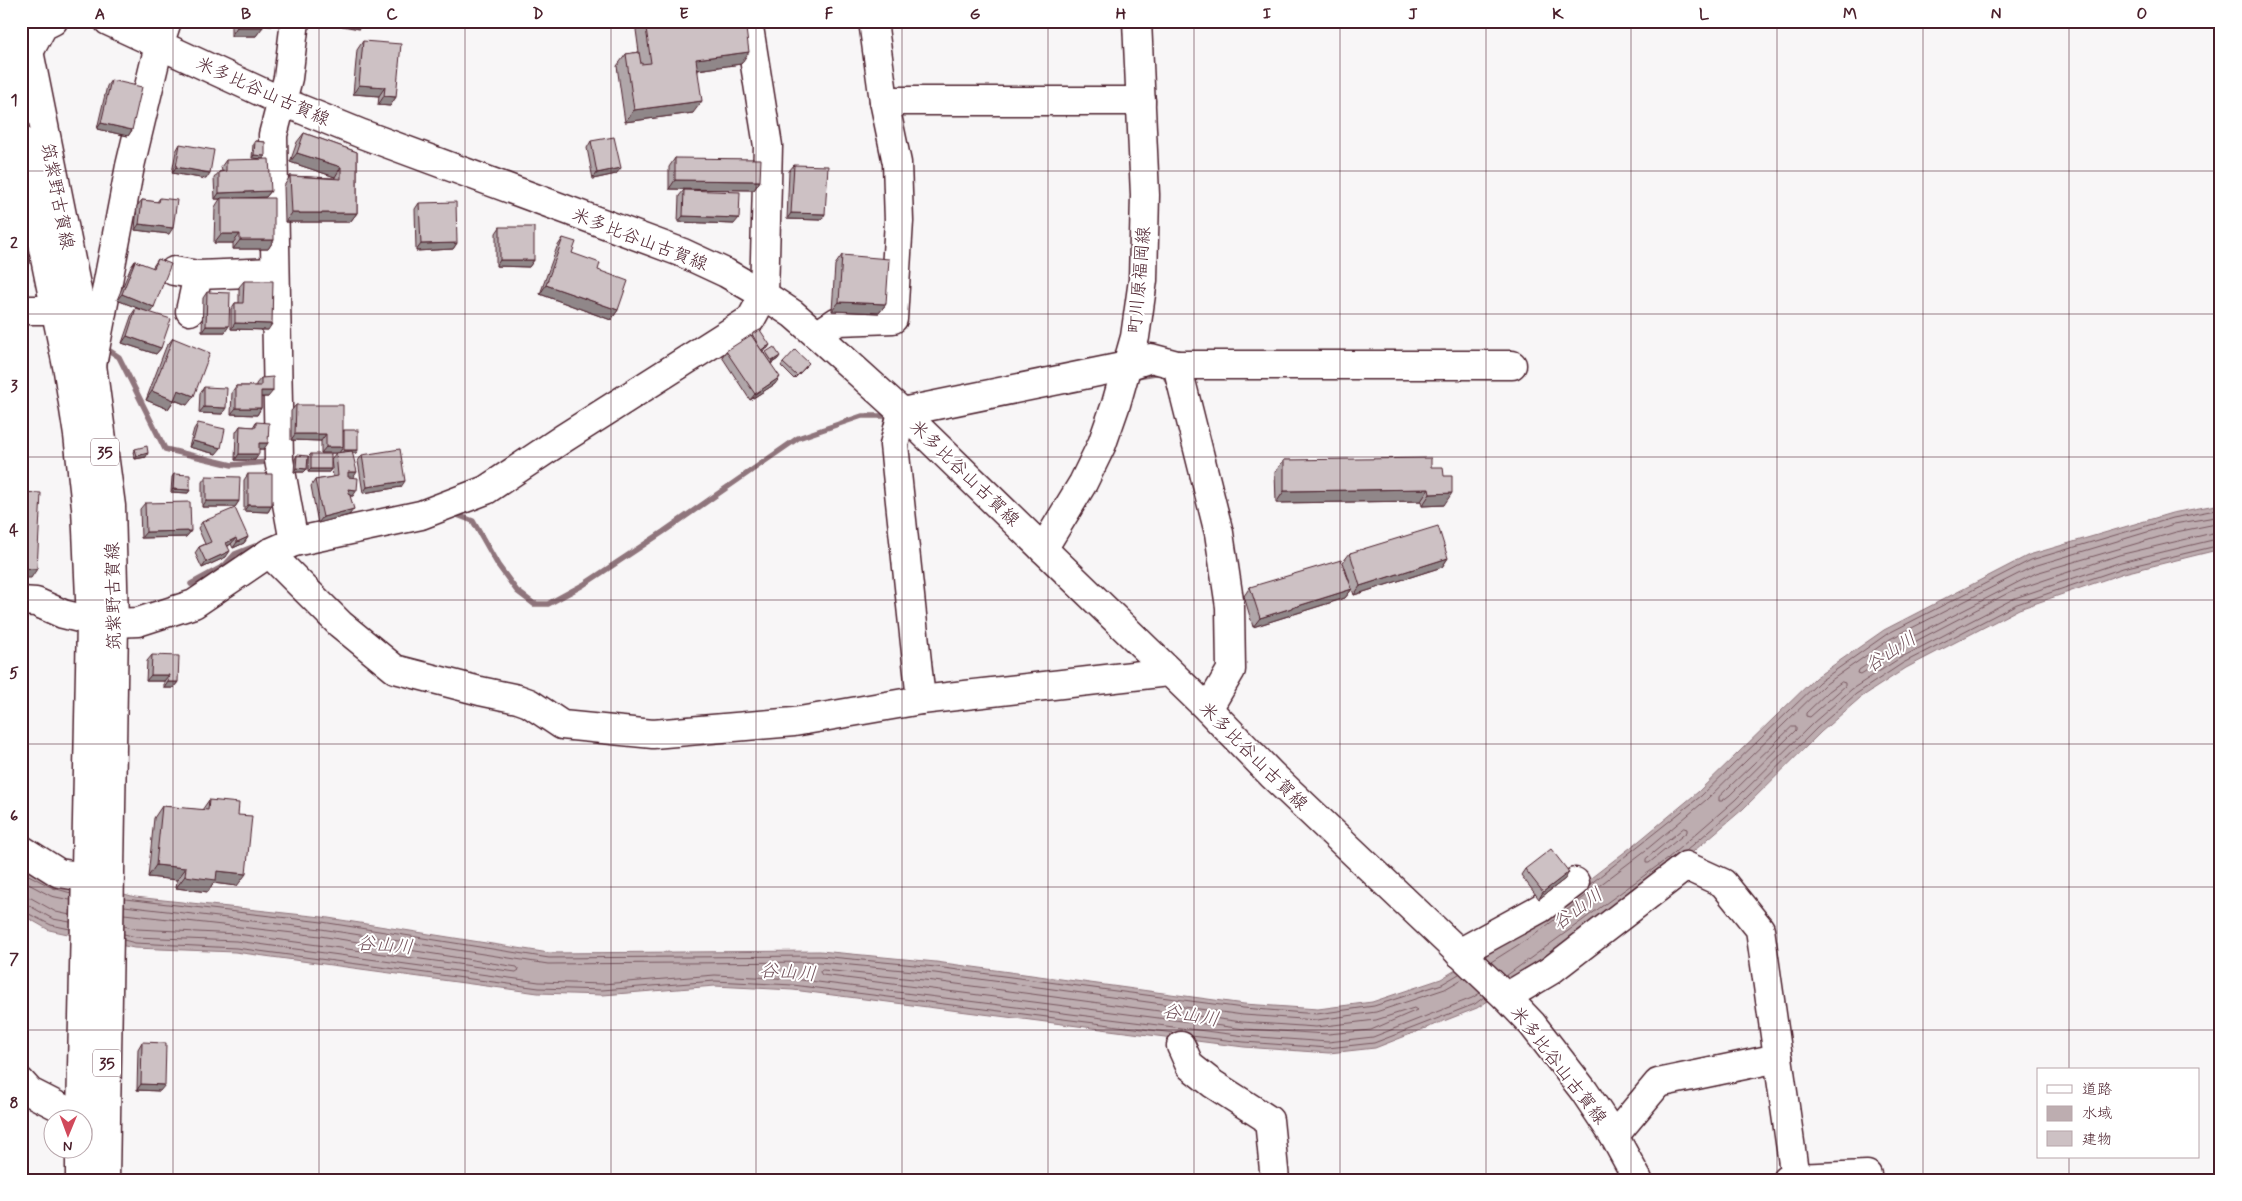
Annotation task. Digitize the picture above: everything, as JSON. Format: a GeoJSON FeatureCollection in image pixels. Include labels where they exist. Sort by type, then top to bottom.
{"type":"FeatureCollection","features":[{"type":"Feature","properties":{"kind":"street","name":"筑紫野古賀線"},"geometry":{"type":"LineString","coordinates":[[23,21],[92,365],[111,506],[103,622],[94,884],[105,1180]]}},
{"type":"Feature","properties":{"kind":"street"},"geometry":{"type":"LineString","coordinates":[[29,52],[43,26],[53,21]]}},
{"type":"Feature","properties":{"kind":"street","name":"米多比谷山古賀線"},"geometry":{"type":"LineString","coordinates":[[108,21],[163,33],[281,101],[480,178],[683,253],[726,273],[764,294],[793,314],[902,412],[1208,709],[1272,775],[1459,952],[1532,1024],[1584,1091],[1614,1136],[1638,1180]]}},
{"type":"Feature","properties":{"kind":"street"},"geometry":{"type":"LineString","coordinates":[[294,542],[279,460],[273,135],[288,78],[295,21]]}},
{"type":"Feature","properties":{"kind":"street"},"geometry":{"type":"LineString","coordinates":[[21,600],[36,602],[63,614],[103,622],[138,622],[194,604],[269,553],[294,542],[421,516],[486,490],[751,319],[764,294],[768,146],[748,21]]}},
{"type":"Feature","properties":{"kind":"street"},"geometry":{"type":"LineString","coordinates":[[817,335],[838,321],[893,319],[898,221],[897,163],[884,100],[873,21]]}},
{"type":"Feature","properties":{"kind":"street","name":"町川原福岡線"},"geometry":{"type":"LineString","coordinates":[[1043,549],[1083,484],[1102,444],[1135,337],[1143,280],[1145,195],[1137,21]]}},
{"type":"Feature","properties":{"kind":"street"},"geometry":{"type":"LineString","coordinates":[[92,365],[130,166],[163,33]]}},
{"type":"Feature","properties":{"kind":"street"},"geometry":{"type":"LineString","coordinates":[[884,100],[1141,101]]}},
{"type":"Feature","properties":{"kind":"street","name":"筑紫野古賀線"},"geometry":{"type":"LineString","coordinates":[[21,140],[68,371],[103,622]]}},
{"type":"Feature","properties":{"kind":"street"},"geometry":{"type":"LineString","coordinates":[[190,311],[186,273],[276,272]]}},
{"type":"Feature","properties":{"kind":"street"},"geometry":{"type":"LineString","coordinates":[[21,310],[56,310]]}},
{"type":"Feature","properties":{"kind":"street"},"geometry":{"type":"LineString","coordinates":[[921,700],[894,445],[902,412],[1127,366],[1151,358],[1177,365],[1512,365]]}},
{"type":"Feature","properties":{"kind":"street"},"geometry":{"type":"LineString","coordinates":[[1177,365],[1219,533],[1230,607],[1231,670],[1208,709]]}},
{"type":"Feature","properties":{"kind":"street"},"geometry":{"type":"LineString","coordinates":[[269,553],[340,624],[395,669],[518,699],[529,703],[562,725],[653,734],[794,722],[921,700],[1168,672]]}},
{"type":"Feature","properties":{"kind":"street"},"geometry":{"type":"LineString","coordinates":[[21,849],[59,873],[94,884]]}},
{"type":"Feature","properties":{"kind":"street"},"geometry":{"type":"LineString","coordinates":[[1504,996],[1550,971],[1686,866],[1722,883],[1760,929],[1778,1058],[1790,1179],[1867,1174],[1868,1180]]}},
{"type":"Feature","properties":{"kind":"street"},"geometry":{"type":"LineString","coordinates":[[1459,952],[1541,908],[1575,882]]}},
{"type":"Feature","properties":{"kind":"street","name":"筑紫野古賀線"},"geometry":{"type":"LineString","coordinates":[[82,1108],[97,943]]}},
{"type":"Feature","properties":{"kind":"street"},"geometry":{"type":"LineString","coordinates":[[1181,1046],[1190,1066],[1212,1084],[1269,1120],[1275,1180]]}},
{"type":"Feature","properties":{"kind":"street"},"geometry":{"type":"LineString","coordinates":[[1614,1136],[1658,1083],[1778,1058]]}},
{"type":"Feature","properties":{"kind":"street"},"geometry":{"type":"LineString","coordinates":[[21,1082],[30,1092],[61,1108]]}},
{"type":"Feature","properties":{"kind":"street"},"geometry":{"type":"LineString","coordinates":[[80,1158],[80,1180]]}},
{"type":"Feature","properties":{"kind":"water","name":"谷山川"},"geometry":{"type":"Polygon","coordinates":[[[2221,504],[2221,549],[2124,573],[2019,609],[1906,668],[1860,698],[1821,732],[1743,809],[1674,868],[1527,976],[1477,1008],[1375,1048],[1329,1053],[1244,1047],[793,990],[715,986],[603,995],[538,993],[235,952],[134,948],[49,930],[21,914],[21,858],[135,897],[322,917],[549,953],[820,951],[936,962],[1244,1004],[1318,1009],[1372,1002],[1441,979],[1531,924],[1639,841],[1698,792],[1815,678],[1884,630],[2029,555],[2172,513],[2221,504]]]}},
{"type":"Feature","properties":{"kind":"building"},"geometry":{"type":"Polygon","coordinates":[[[237,21],[263,21],[263,27],[237,27],[237,21]]]}},
{"type":"Feature","properties":{"kind":"building"},"geometry":{"type":"Polygon","coordinates":[[[645,21],[711,21],[711,28],[724,26],[724,21],[745,21],[749,52],[696,59],[702,101],[634,110],[626,54],[639,52],[641,64],[651,63],[645,21]]]}},
{"type":"Feature","properties":{"kind":"building"},"geometry":{"type":"Polygon","coordinates":[[[363,41],[401,44],[396,97],[384,96],[385,87],[359,85],[363,41]]]}},
{"type":"Feature","properties":{"kind":"building"},"geometry":{"type":"Polygon","coordinates":[[[111,80],[142,87],[132,130],[101,123],[111,80]]]}},
{"type":"Feature","properties":{"kind":"building"},"geometry":{"type":"Polygon","coordinates":[[[304,133],[357,152],[357,213],[292,213],[290,176],[341,179],[341,167],[297,153],[304,133]]]}},
{"type":"Feature","properties":{"kind":"building"},"geometry":{"type":"Polygon","coordinates":[[[614,137],[621,168],[597,173],[591,141],[614,137]]]}},
{"type":"Feature","properties":{"kind":"building"},"geometry":{"type":"Polygon","coordinates":[[[255,141],[265,142],[265,156],[254,155],[255,141]]]}},
{"type":"Feature","properties":{"kind":"building"},"geometry":{"type":"Polygon","coordinates":[[[180,144],[214,150],[210,173],[176,167],[180,144]]]}},
{"type":"Feature","properties":{"kind":"building"},"geometry":{"type":"Polygon","coordinates":[[[675,158],[761,159],[760,181],[675,180],[675,158]]]}},
{"type":"Feature","properties":{"kind":"building"},"geometry":{"type":"Polygon","coordinates":[[[269,159],[271,191],[219,193],[219,172],[226,171],[226,160],[269,159]]]}},
{"type":"Feature","properties":{"kind":"building"},"geometry":{"type":"Polygon","coordinates":[[[794,165],[828,166],[825,214],[791,213],[794,165]]]}},
{"type":"Feature","properties":{"kind":"building"},"geometry":{"type":"Polygon","coordinates":[[[684,190],[740,192],[739,218],[683,216],[684,190]]]}},
{"type":"Feature","properties":{"kind":"building"},"geometry":{"type":"Polygon","coordinates":[[[160,198],[177,200],[173,228],[139,224],[142,200],[159,202],[160,198]]]}},
{"type":"Feature","properties":{"kind":"building"},"geometry":{"type":"Polygon","coordinates":[[[221,198],[274,198],[274,240],[240,240],[240,234],[221,234],[221,198]]]}},
{"type":"Feature","properties":{"kind":"building"},"geometry":{"type":"Polygon","coordinates":[[[456,202],[457,243],[421,244],[419,203],[456,202]]]}},
{"type":"Feature","properties":{"kind":"building"},"geometry":{"type":"Polygon","coordinates":[[[500,227],[534,227],[534,260],[500,260],[500,227]]]}},
{"type":"Feature","properties":{"kind":"building"},"geometry":{"type":"Polygon","coordinates":[[[563,238],[576,242],[572,253],[600,263],[598,270],[628,281],[618,310],[546,285],[563,238]]]}},
{"type":"Feature","properties":{"kind":"building"},"geometry":{"type":"Polygon","coordinates":[[[842,255],[889,259],[886,304],[839,302],[842,255]]]}},
{"type":"Feature","properties":{"kind":"building"},"geometry":{"type":"Polygon","coordinates":[[[158,259],[171,264],[154,307],[122,294],[135,261],[154,268],[158,259]]]}},
{"type":"Feature","properties":{"kind":"building"},"geometry":{"type":"Polygon","coordinates":[[[244,281],[273,281],[272,324],[235,323],[235,303],[243,303],[244,281]]]}},
{"type":"Feature","properties":{"kind":"building"},"geometry":{"type":"Polygon","coordinates":[[[207,292],[230,293],[229,326],[206,326],[207,292]]]}},
{"type":"Feature","properties":{"kind":"building"},"geometry":{"type":"Polygon","coordinates":[[[136,308],[171,319],[161,348],[127,336],[136,308]]]}},
{"type":"Feature","properties":{"kind":"building"},"geometry":{"type":"Polygon","coordinates":[[[760,330],[770,345],[761,350],[752,334],[760,330]]]}},
{"type":"Feature","properties":{"kind":"building"},"geometry":{"type":"Polygon","coordinates":[[[751,335],[780,377],[755,394],[726,351],[751,335]]]}},
{"type":"Feature","properties":{"kind":"building"},"geometry":{"type":"Polygon","coordinates":[[[173,338],[210,353],[194,396],[178,390],[174,400],[152,391],[173,338]]]}},
{"type":"Feature","properties":{"kind":"building"},"geometry":{"type":"Polygon","coordinates":[[[774,347],[780,356],[772,361],[766,352],[774,347]]]}},
{"type":"Feature","properties":{"kind":"building"},"geometry":{"type":"Polygon","coordinates":[[[795,350],[809,363],[797,376],[783,363],[795,350]]]}},
{"type":"Feature","properties":{"kind":"building"},"geometry":{"type":"Polygon","coordinates":[[[273,377],[273,391],[261,391],[261,408],[236,408],[236,386],[261,386],[261,378],[273,377]]]}},
{"type":"Feature","properties":{"kind":"building"},"geometry":{"type":"Polygon","coordinates":[[[204,387],[227,388],[226,408],[204,407],[204,387]]]}},
{"type":"Feature","properties":{"kind":"building"},"geometry":{"type":"Polygon","coordinates":[[[296,405],[343,405],[343,447],[326,447],[326,434],[295,434],[296,405]]]}},
{"type":"Feature","properties":{"kind":"building"},"geometry":{"type":"Polygon","coordinates":[[[256,422],[269,423],[268,443],[259,443],[259,454],[239,454],[240,426],[256,427],[256,422]]]}},
{"type":"Feature","properties":{"kind":"building"},"geometry":{"type":"Polygon","coordinates":[[[198,423],[225,429],[221,448],[193,441],[198,423]]]}},
{"type":"Feature","properties":{"kind":"building"},"geometry":{"type":"Polygon","coordinates":[[[344,430],[358,430],[358,450],[344,450],[344,430]]]}},
{"type":"Feature","properties":{"kind":"building"},"geometry":{"type":"Polygon","coordinates":[[[147,446],[148,453],[137,456],[135,449],[147,446]]]}},
{"type":"Feature","properties":{"kind":"building"},"geometry":{"type":"Polygon","coordinates":[[[400,449],[405,481],[367,487],[362,455],[400,449]]]}},
{"type":"Feature","properties":{"kind":"building"},"geometry":{"type":"Polygon","coordinates":[[[352,451],[357,472],[348,472],[348,477],[358,478],[357,490],[348,489],[354,509],[323,517],[315,480],[338,476],[336,453],[352,451]]]}},
{"type":"Feature","properties":{"kind":"building"},"geometry":{"type":"Polygon","coordinates":[[[311,454],[331,454],[331,469],[311,469],[311,454]]]}},
{"type":"Feature","properties":{"kind":"building"},"geometry":{"type":"Polygon","coordinates":[[[297,455],[308,456],[307,469],[296,468],[297,455]]]}},
{"type":"Feature","properties":{"kind":"building"},"geometry":{"type":"Polygon","coordinates":[[[1431,458],[1431,467],[1443,467],[1444,476],[1452,476],[1452,493],[1430,494],[1429,489],[1284,491],[1284,460],[1431,458]]]}},
{"type":"Feature","properties":{"kind":"building"},"geometry":{"type":"Polygon","coordinates":[[[174,474],[190,475],[190,490],[173,489],[174,474]]]}},
{"type":"Feature","properties":{"kind":"building"},"geometry":{"type":"Polygon","coordinates":[[[248,474],[272,474],[272,505],[248,505],[248,474]]]}},
{"type":"Feature","properties":{"kind":"building"},"geometry":{"type":"Polygon","coordinates":[[[206,476],[240,477],[239,501],[206,501],[206,476]]]}},
{"type":"Feature","properties":{"kind":"building"},"geometry":{"type":"Polygon","coordinates":[[[21,492],[41,493],[37,569],[21,568],[21,492]]]}},
{"type":"Feature","properties":{"kind":"building"},"geometry":{"type":"Polygon","coordinates":[[[190,502],[191,531],[146,532],[145,503],[190,502]]]}},
{"type":"Feature","properties":{"kind":"building"},"geometry":{"type":"Polygon","coordinates":[[[235,508],[248,537],[237,542],[236,538],[226,543],[230,551],[206,562],[199,547],[211,542],[202,522],[235,508]]]}},
{"type":"Feature","properties":{"kind":"building"},"geometry":{"type":"Polygon","coordinates":[[[1438,526],[1448,558],[1360,586],[1350,553],[1438,526]]]}},
{"type":"Feature","properties":{"kind":"building"},"geometry":{"type":"Polygon","coordinates":[[[1341,560],[1352,589],[1260,618],[1250,587],[1341,560]]]}},
{"type":"Feature","properties":{"kind":"building"},"geometry":{"type":"Polygon","coordinates":[[[152,655],[179,656],[178,682],[168,682],[169,675],[151,675],[152,655]]]}},
{"type":"Feature","properties":{"kind":"building"},"geometry":{"type":"Polygon","coordinates":[[[209,800],[239,803],[238,815],[252,816],[246,874],[217,871],[216,880],[185,876],[186,868],[156,865],[162,806],[208,810],[209,800]]]}},
{"type":"Feature","properties":{"kind":"building"},"geometry":{"type":"Polygon","coordinates":[[[1551,849],[1569,872],[1543,892],[1525,869],[1551,849]]]}},
{"type":"Feature","properties":{"kind":"building"},"geometry":{"type":"Polygon","coordinates":[[[142,1042],[166,1043],[165,1085],[141,1084],[142,1042]]]}},
{"type":"Feature","properties":{"kind":"waterway"},"geometry":{"type":"LineString","coordinates":[[104,347],[119,357],[165,449],[232,465],[267,462]]}},
{"type":"Feature","properties":{"kind":"waterway"},"geometry":{"type":"LineString","coordinates":[[1137,376],[1162,372],[1169,383]]}},
{"type":"Feature","properties":{"kind":"waterway"},"geometry":{"type":"LineString","coordinates":[[452,513],[473,521],[498,565],[517,591],[534,604],[548,604],[583,585],[663,532],[798,438],[862,416],[892,416]]}},
{"type":"Feature","properties":{"kind":"waterway"},"geometry":{"type":"LineString","coordinates":[[191,584],[224,566],[235,554],[260,544]]}}]}
